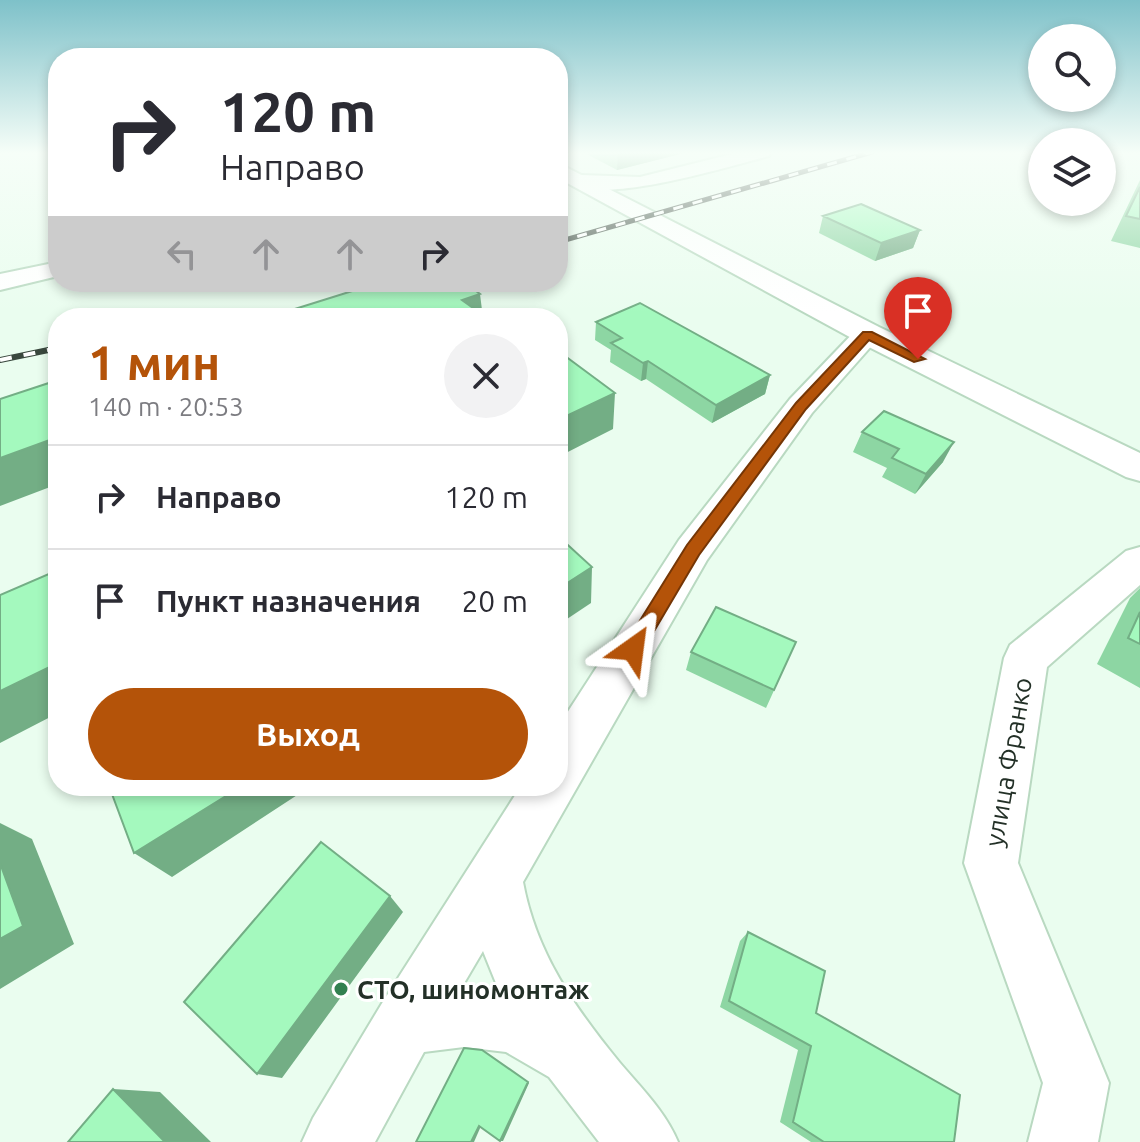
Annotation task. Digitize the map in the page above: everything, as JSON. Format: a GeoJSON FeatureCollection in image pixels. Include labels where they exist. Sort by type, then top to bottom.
{"type":"FeatureCollection","features":[{"type":"Feature","properties":{"kind":"main road"},"geometry":{"type":"LineString","coordinates":[[626,205],[868,334],[1140,468]]}},
{"type":"Feature","properties":{"kind":"street"},"geometry":{"type":"LineString","coordinates":[[0,282],[48,271]]}},
{"type":"Feature","properties":{"kind":"street"},"geometry":{"type":"LineString","coordinates":[[568,756],[693,550],[801,406],[868,334]]}},
{"type":"Feature","properties":{"kind":"street","name":"улица Франко"},"geometry":{"type":"LineString","coordinates":[[1063,1142],[1076,1083],[991,863],[1026,658],[1140,562]]}},
{"type":"Feature","properties":{"kind":"street"},"geometry":{"type":"LineString","coordinates":[[337,1142],[544,796]]}},
{"type":"Feature","properties":{"kind":"street"},"geometry":{"type":"LineString","coordinates":[[494,878],[504,931],[528,988],[571,1056],[643,1142]]}},
{"type":"Feature","properties":{"kind":"street"},"geometry":{"type":"LineString","coordinates":[[406,1022],[464,1016],[515,1022],[571,1056]]}},
{"type":"Feature","properties":{"kind":"building"},"geometry":{"type":"Polygon","coordinates":[[[864,205],[920,230],[881,243],[823,216],[864,205]]]}},
{"type":"Feature","properties":{"kind":"building"},"geometry":{"type":"Polygon","coordinates":[[[1131,205],[1140,205],[1140,219],[1126,216],[1131,205]]]}},
{"type":"Feature","properties":{"kind":"building"},"geometry":{"type":"Polygon","coordinates":[[[349,292],[480,294],[462,300],[473,308],[298,308],[349,292]]]}},
{"type":"Feature","properties":{"kind":"building"},"geometry":{"type":"Polygon","coordinates":[[[640,303],[770,375],[716,405],[648,361],[643,363],[611,343],[622,338],[596,322],[640,303]]]}},
{"type":"Feature","properties":{"kind":"building"},"geometry":{"type":"Polygon","coordinates":[[[568,358],[615,393],[568,415],[568,358]]]}},
{"type":"Feature","properties":{"kind":"building"},"geometry":{"type":"Polygon","coordinates":[[[48,383],[48,441],[0,458],[0,399],[48,383]]]}},
{"type":"Feature","properties":{"kind":"building"},"geometry":{"type":"Polygon","coordinates":[[[884,411],[954,442],[926,474],[892,458],[899,449],[862,432],[884,411]]]}},
{"type":"Feature","properties":{"kind":"building"},"geometry":{"type":"Polygon","coordinates":[[[568,545],[592,567],[568,583],[568,545]]]}},
{"type":"Feature","properties":{"kind":"building"},"geometry":{"type":"Polygon","coordinates":[[[48,574],[48,668],[0,691],[0,595],[48,574]]]}},
{"type":"Feature","properties":{"kind":"building"},"geometry":{"type":"Polygon","coordinates":[[[716,607],[796,642],[774,690],[691,652],[716,607]]]}},
{"type":"Feature","properties":{"kind":"building"},"geometry":{"type":"Polygon","coordinates":[[[1140,612],[1140,644],[1128,638],[1140,612]]]}},
{"type":"Feature","properties":{"kind":"building"},"geometry":{"type":"Polygon","coordinates":[[[113,796],[226,796],[134,853],[113,796]]]}},
{"type":"Feature","properties":{"kind":"building"},"geometry":{"type":"Polygon","coordinates":[[[321,842],[390,896],[257,1074],[184,1002],[321,842]]]}},
{"type":"Feature","properties":{"kind":"building"},"geometry":{"type":"Polygon","coordinates":[[[0,863],[23,926],[0,939],[0,863]]]}},
{"type":"Feature","properties":{"kind":"building"},"geometry":{"type":"Polygon","coordinates":[[[748,932],[825,971],[816,1013],[960,1095],[954,1142],[824,1142],[793,1122],[811,1046],[729,1001],[748,932]]]}},
{"type":"Feature","properties":{"kind":"building"},"geometry":{"type":"Polygon","coordinates":[[[464,1048],[482,1050],[528,1082],[500,1141],[479,1126],[471,1142],[416,1142],[464,1048]]]}},
{"type":"Feature","properties":{"kind":"building"},"geometry":{"type":"Polygon","coordinates":[[[113,1089],[165,1142],[68,1142],[113,1089]]]}},
{"type":"Feature","properties":{"kind":"railway"},"geometry":{"type":"LineString","coordinates":[[568,239],[686,205]]}},
{"type":"Feature","properties":{"kind":"railway"},"geometry":{"type":"LineString","coordinates":[[0,360],[48,350]]}},
{"type":"Feature","properties":{"kind":"place","name":"СТО, шиномонтаж"},"geometry":{"type":"Point","coordinates":[341,989]}},
{"type":"Feature","properties":{"kind":"route"},"geometry":{"type":"LineString","coordinates":[[633,649],[693,550],[801,406],[868,334],[918,359]]}}]}
